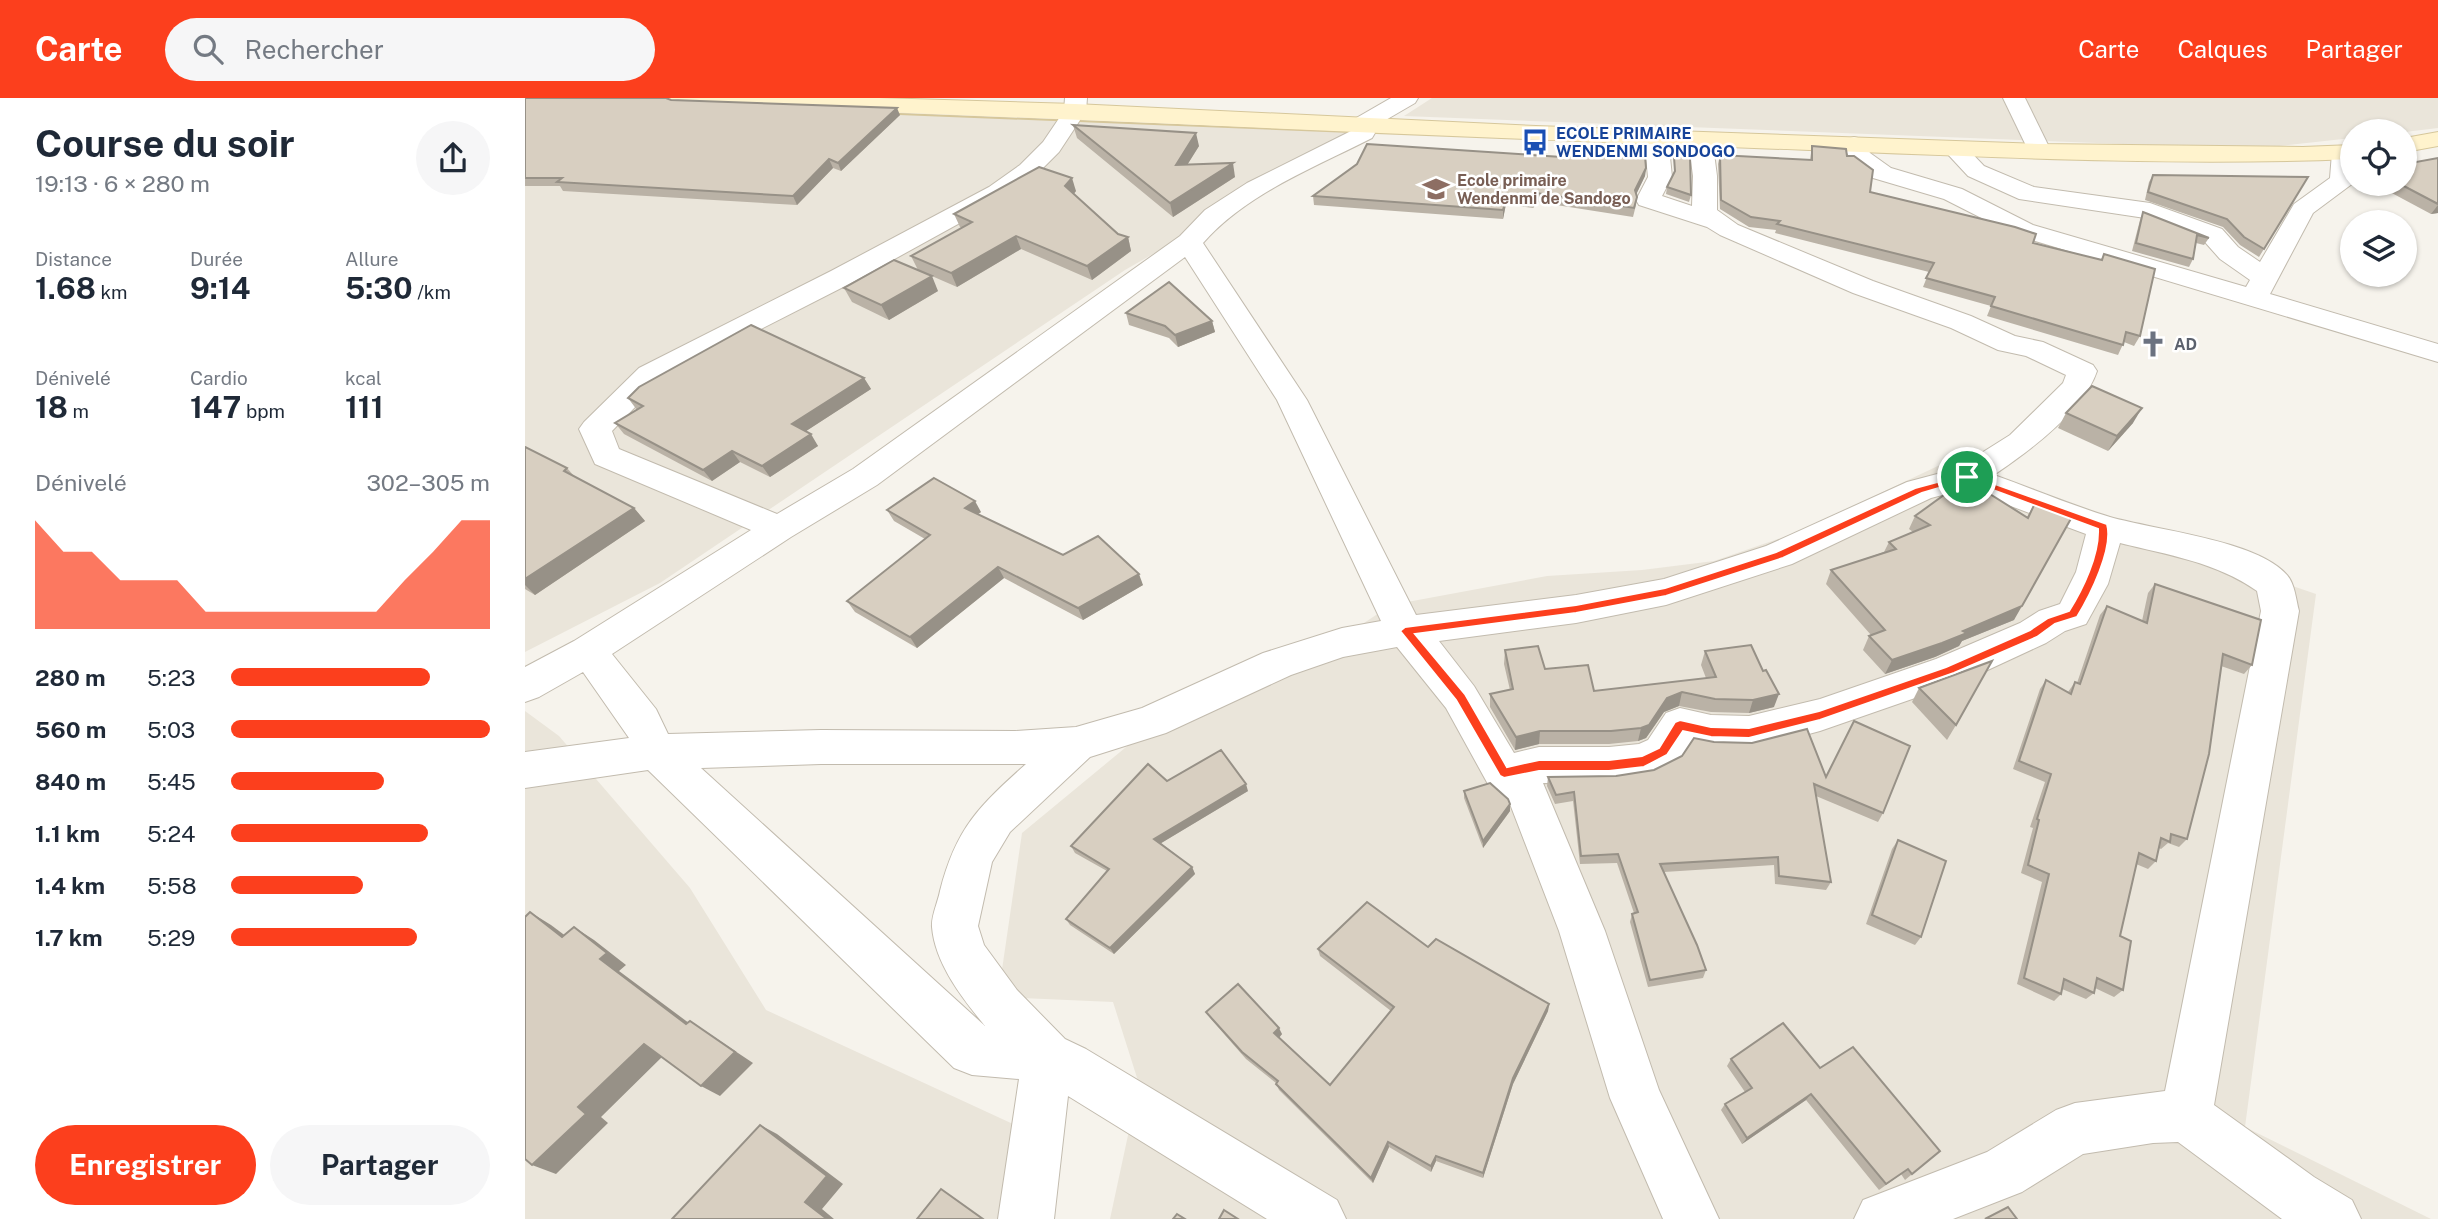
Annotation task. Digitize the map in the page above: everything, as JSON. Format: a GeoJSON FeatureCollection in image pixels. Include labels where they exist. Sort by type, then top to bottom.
{"type":"FeatureCollection","features":[{"type":"Feature","properties":{"kind":"street"},"geometry":{"type":"LineString","coordinates":[[676,98],[1076,105],[1359,125],[2039,151],[2340,153]]}},
{"type":"Feature","properties":{"kind":"street"},"geometry":{"type":"LineString","coordinates":[[1359,125],[1407,98]]}},
{"type":"Feature","properties":{"kind":"street"},"geometry":{"type":"LineString","coordinates":[[2014,98],[2039,151]]}},
{"type":"Feature","properties":{"kind":"street"},"geometry":{"type":"LineString","coordinates":[[779,528],[606,456],[595,429],[650,374],[841,277],[998,192],[1028,170],[1051,147],[1076,105]]}},
{"type":"Feature","properties":{"kind":"street"},"geometry":{"type":"LineString","coordinates":[[525,686],[588,652],[779,528],[865,477],[1189,242],[1214,215],[1256,188],[1364,133],[1359,125]]}},
{"type":"Feature","properties":{"kind":"street"},"geometry":{"type":"LineString","coordinates":[[525,770],[656,752],[821,747],[1015,748],[1076,744],[1152,721],[1277,664],[1342,643],[1405,631],[1576,609],[1666,592],[1779,555],[1919,490],[1967,477],[2021,442],[2077,386],[2083,371],[2033,348],[2008,344],[1961,322],[1863,287],[1728,230],[1711,220],[1648,200],[1660,177],[1656,137]]}},
{"type":"Feature","properties":{"kind":"street"},"geometry":{"type":"LineString","coordinates":[[1700,138],[1706,176],[1704,213],[1711,220]]}},
{"type":"Feature","properties":{"kind":"street"},"geometry":{"type":"LineString","coordinates":[[2417,143],[2438,139]]}},
{"type":"Feature","properties":{"kind":"street"},"geometry":{"type":"LineString","coordinates":[[1854,144],[1860,157],[1882,173],[1953,194],[2024,230],[2140,267],[2259,288],[2438,354]]}},
{"type":"Feature","properties":{"kind":"street"},"geometry":{"type":"LineString","coordinates":[[1954,148],[1976,170],[2028,194],[2150,211],[2213,235],[2259,288]]}},
{"type":"Feature","properties":{"kind":"street"},"geometry":{"type":"LineString","coordinates":[[2259,288],[2303,209],[2340,182]]}},
{"type":"Feature","properties":{"kind":"street"},"geometry":{"type":"LineString","coordinates":[[1189,242],[1292,400],[1405,631],[1425,650],[1460,697],[1504,773],[1527,793],[1582,931],[1636,1098],[1691,1219]]}},
{"type":"Feature","properties":{"kind":"street"},"geometry":{"type":"LineString","coordinates":[[1967,477],[2103,527],[2212,553],[2247,566],[2274,584],[2280,611],[2186,1116]]}},
{"type":"Feature","properties":{"kind":"street"},"geometry":{"type":"LineString","coordinates":[[1504,773],[1539,765],[1609,765],[1644,761],[1663,752],[1680,725],[1711,732],[1749,733],[1820,716],[1950,670],[2033,634],[2052,621],[2073,614],[2084,596],[2104,541],[2103,527]]}},
{"type":"Feature","properties":{"kind":"street"},"geometry":{"type":"LineString","coordinates":[[588,652],[642,721],[656,752],[972,1050],[1047,1057],[1068,1067],[1318,1219]]}},
{"type":"Feature","properties":{"kind":"street"},"geometry":{"type":"LineString","coordinates":[[1047,1057],[1000,1007],[963,956],[955,926],[971,858],[995,819],[1076,744]]}},
{"type":"Feature","properties":{"kind":"street"},"geometry":{"type":"LineString","coordinates":[[1026,1219],[1047,1057]]}},
{"type":"Feature","properties":{"kind":"street"},"geometry":{"type":"LineString","coordinates":[[1882,1219],[2003,1172],[2075,1129],[2153,1117],[2186,1116],[2295,1196],[2333,1219]]}},
{"type":"Feature","properties":{"kind":"shaded area"},"geometry":{"type":"Polygon","coordinates":[[[525,98],[642,98],[1364,133],[1125,270],[660,583],[525,652],[525,98]]]}},
{"type":"Feature","properties":{"kind":"shaded area"},"geometry":{"type":"Polygon","coordinates":[[[1432,98],[2438,98],[2438,128],[2417,131],[2417,119],[2340,119],[2340,139],[2253,149],[1404,116],[1432,98]]]}},
{"type":"Feature","properties":{"kind":"shaded area"},"geometry":{"type":"Polygon","coordinates":[[[1940,465],[2316,594],[2245,1127],[2431,1219],[1110,1219],[1139,1084],[1113,1002],[998,997],[1022,833],[1160,719],[1346,635],[1391,605],[1547,576],[1642,570],[1714,561],[1798,532],[1940,465]]]}},
{"type":"Feature","properties":{"kind":"shaded area"},"geometry":{"type":"Polygon","coordinates":[[[525,711],[559,736],[690,888],[766,1010],[1013,1124],[1022,1219],[525,1219],[525,711]]]}},
{"type":"Feature","properties":{"kind":"building"},"geometry":{"type":"Polygon","coordinates":[[[525,98],[666,98],[897,108],[838,163],[829,159],[793,196],[557,182],[562,178],[525,178],[525,98]]]}},
{"type":"Feature","properties":{"kind":"building"},"geometry":{"type":"Polygon","coordinates":[[[1073,125],[1196,133],[1176,165],[1233,163],[1170,203],[1073,125]]]}},
{"type":"Feature","properties":{"kind":"building"},"geometry":{"type":"Polygon","coordinates":[[[1367,144],[1562,157],[1645,156],[1646,168],[1635,190],[1637,197],[1634,208],[1537,193],[1534,200],[1507,196],[1503,210],[1313,196],[1357,164],[1367,144]]]}},
{"type":"Feature","properties":{"kind":"building"},"geometry":{"type":"Polygon","coordinates":[[[1812,146],[1846,149],[1847,156],[1854,156],[1873,170],[1870,192],[2015,227],[2036,234],[2033,243],[2102,260],[2104,254],[2155,269],[2140,336],[2126,332],[2123,345],[1991,306],[1995,297],[1926,278],[1934,263],[1777,224],[1780,221],[1751,217],[1721,200],[1720,155],[1812,160],[1812,146]]]}},
{"type":"Feature","properties":{"kind":"building"},"geometry":{"type":"Polygon","coordinates":[[[1674,157],[1690,157],[1691,195],[1667,187],[1675,171],[1674,157]]]}},
{"type":"Feature","properties":{"kind":"building"},"geometry":{"type":"Polygon","coordinates":[[[2438,158],[2438,204],[2417,193],[2417,162],[2438,158]]]}},
{"type":"Feature","properties":{"kind":"building"},"geometry":{"type":"Polygon","coordinates":[[[1039,167],[1072,178],[1065,186],[1118,234],[1128,237],[1087,266],[1016,236],[951,273],[911,256],[972,222],[954,214],[1039,167]]]}},
{"type":"Feature","properties":{"kind":"building"},"geometry":{"type":"Polygon","coordinates":[[[2153,175],[2308,177],[2264,249],[2244,237],[2227,219],[2148,192],[2153,175]]]}},
{"type":"Feature","properties":{"kind":"building"},"geometry":{"type":"Polygon","coordinates":[[[2143,212],[2209,238],[2197,235],[2193,259],[2136,243],[2143,212]]]}},
{"type":"Feature","properties":{"kind":"building"},"geometry":{"type":"Polygon","coordinates":[[[894,260],[932,276],[881,305],[844,288],[894,260]]]}},
{"type":"Feature","properties":{"kind":"building"},"geometry":{"type":"Polygon","coordinates":[[[1169,282],[1212,321],[1175,335],[1165,326],[1126,313],[1169,282]]]}},
{"type":"Feature","properties":{"kind":"building"},"geometry":{"type":"Polygon","coordinates":[[[751,325],[864,378],[792,424],[811,434],[762,466],[732,451],[703,470],[615,423],[643,406],[628,398],[639,387],[751,325]]]}},
{"type":"Feature","properties":{"kind":"building"},"geometry":{"type":"Polygon","coordinates":[[[2092,386],[2142,408],[2117,436],[2066,413],[2092,386]]]}},
{"type":"Feature","properties":{"kind":"building"},"geometry":{"type":"Polygon","coordinates":[[[525,447],[567,468],[564,471],[634,508],[525,579],[525,447]]]}},
{"type":"Feature","properties":{"kind":"building"},"geometry":{"type":"Polygon","coordinates":[[[934,478],[975,501],[965,508],[1063,555],[1098,536],[1139,574],[1078,608],[998,567],[910,637],[847,601],[930,535],[887,510],[934,478]]]}},
{"type":"Feature","properties":{"kind":"building"},"geometry":{"type":"Polygon","coordinates":[[[1966,479],[2028,518],[2036,501],[2073,515],[2022,606],[1963,631],[1967,633],[1892,660],[1869,636],[1885,630],[1831,570],[1896,549],[1889,542],[1930,525],[1915,516],[1966,479]]]}},
{"type":"Feature","properties":{"kind":"building"},"geometry":{"type":"Polygon","coordinates":[[[2155,584],[2261,620],[2252,665],[2223,654],[2209,754],[2187,839],[2171,834],[2170,842],[2161,838],[2156,861],[2139,853],[2120,936],[2131,941],[2123,990],[2097,978],[2094,993],[2064,979],[2061,994],[2024,978],[2049,874],[2028,865],[2039,820],[2037,819],[2051,774],[2019,761],[2046,680],[2071,694],[2075,682],[2080,684],[2107,606],[2147,623],[2155,584]]]}},
{"type":"Feature","properties":{"kind":"building"},"geometry":{"type":"Polygon","coordinates":[[[1751,645],[1763,671],[1766,670],[1779,694],[1753,700],[1715,699],[1682,692],[1667,698],[1649,725],[1641,728],[1611,731],[1540,731],[1516,737],[1490,694],[1513,689],[1505,650],[1538,646],[1545,669],[1588,665],[1594,691],[1716,677],[1705,651],[1751,645]]]}},
{"type":"Feature","properties":{"kind":"building"},"geometry":{"type":"Polygon","coordinates":[[[1992,661],[1956,725],[1919,688],[1992,661]]]}},
{"type":"Feature","properties":{"kind":"building"},"geometry":{"type":"Polygon","coordinates":[[[1854,721],[1910,746],[1883,813],[1814,784],[1831,882],[1779,876],[1778,857],[1660,864],[1706,970],[1650,980],[1632,914],[1638,912],[1618,854],[1581,856],[1574,792],[1556,795],[1548,777],[1616,776],[1654,770],[1682,756],[1694,738],[1714,742],[1752,743],[1807,729],[1826,777],[1854,721]]]}},
{"type":"Feature","properties":{"kind":"building"},"geometry":{"type":"Polygon","coordinates":[[[1221,750],[1246,784],[1154,839],[1192,867],[1110,948],[1066,919],[1109,869],[1071,846],[1148,764],[1167,781],[1221,750]]]}},
{"type":"Feature","properties":{"kind":"building"},"geometry":{"type":"Polygon","coordinates":[[[1490,783],[1510,804],[1483,841],[1464,791],[1490,783]]]}},
{"type":"Feature","properties":{"kind":"building"},"geometry":{"type":"Polygon","coordinates":[[[1898,840],[1946,861],[1921,937],[1872,915],[1898,840]]]}},
{"type":"Feature","properties":{"kind":"building"},"geometry":{"type":"Polygon","coordinates":[[[1367,902],[1428,947],[1436,939],[1549,1004],[1513,1078],[1483,1173],[1436,1156],[1431,1166],[1388,1142],[1371,1178],[1276,1084],[1278,1081],[1242,1052],[1206,1012],[1238,984],[1279,1028],[1274,1033],[1330,1085],[1394,1007],[1318,949],[1367,902]]]}},
{"type":"Feature","properties":{"kind":"building"},"geometry":{"type":"Polygon","coordinates":[[[530,912],[562,937],[574,927],[607,953],[600,959],[686,1024],[690,1021],[735,1052],[701,1086],[644,1044],[578,1107],[586,1114],[532,1165],[525,1159],[525,917],[530,912]]]}},
{"type":"Feature","properties":{"kind":"building"},"geometry":{"type":"Polygon","coordinates":[[[1783,1023],[1820,1068],[1853,1047],[1940,1151],[1912,1174],[1908,1169],[1886,1184],[1811,1094],[1747,1138],[1725,1104],[1752,1088],[1731,1059],[1783,1023]]]}},
{"type":"Feature","properties":{"kind":"building"},"geometry":{"type":"Polygon","coordinates":[[[760,1125],[827,1176],[805,1202],[827,1219],[672,1219],[760,1125]]]}},
{"type":"Feature","properties":{"kind":"building"},"geometry":{"type":"Polygon","coordinates":[[[941,1189],[983,1219],[917,1219],[941,1189]]]}},
{"type":"Feature","properties":{"kind":"building"},"geometry":{"type":"Polygon","coordinates":[[[2008,1207],[2017,1219],[1985,1219],[2008,1207]]]}},
{"type":"Feature","properties":{"kind":"building"},"geometry":{"type":"Polygon","coordinates":[[[1224,1210],[1238,1219],[1219,1219],[1224,1210]]]}},
{"type":"Feature","properties":{"kind":"place","name":"ECOLE PRIMAIRE WENDENMI SONDOGO"},"geometry":{"type":"Point","coordinates":[1535,142]}},
{"type":"Feature","properties":{"kind":"place","name":"Ecole primaire Wendenmi de Sandogo"},"geometry":{"type":"Point","coordinates":[1436,189]}},
{"type":"Feature","properties":{"kind":"place","name":"AD"},"geometry":{"type":"Point","coordinates":[2153,344]}},
{"type":"Feature","properties":{"kind":"route"},"geometry":{"type":"LineString","coordinates":[[1967,477],[2103,527],[2104,541],[2084,596],[2073,614],[2052,621],[2033,634],[1950,670],[1820,716],[1749,733],[1711,732],[1680,725],[1663,752],[1644,761],[1609,765],[1539,765],[1504,773],[1460,697],[1425,650],[1405,631],[1576,609],[1666,592],[1779,555],[1919,490],[1967,477]]}}]}
